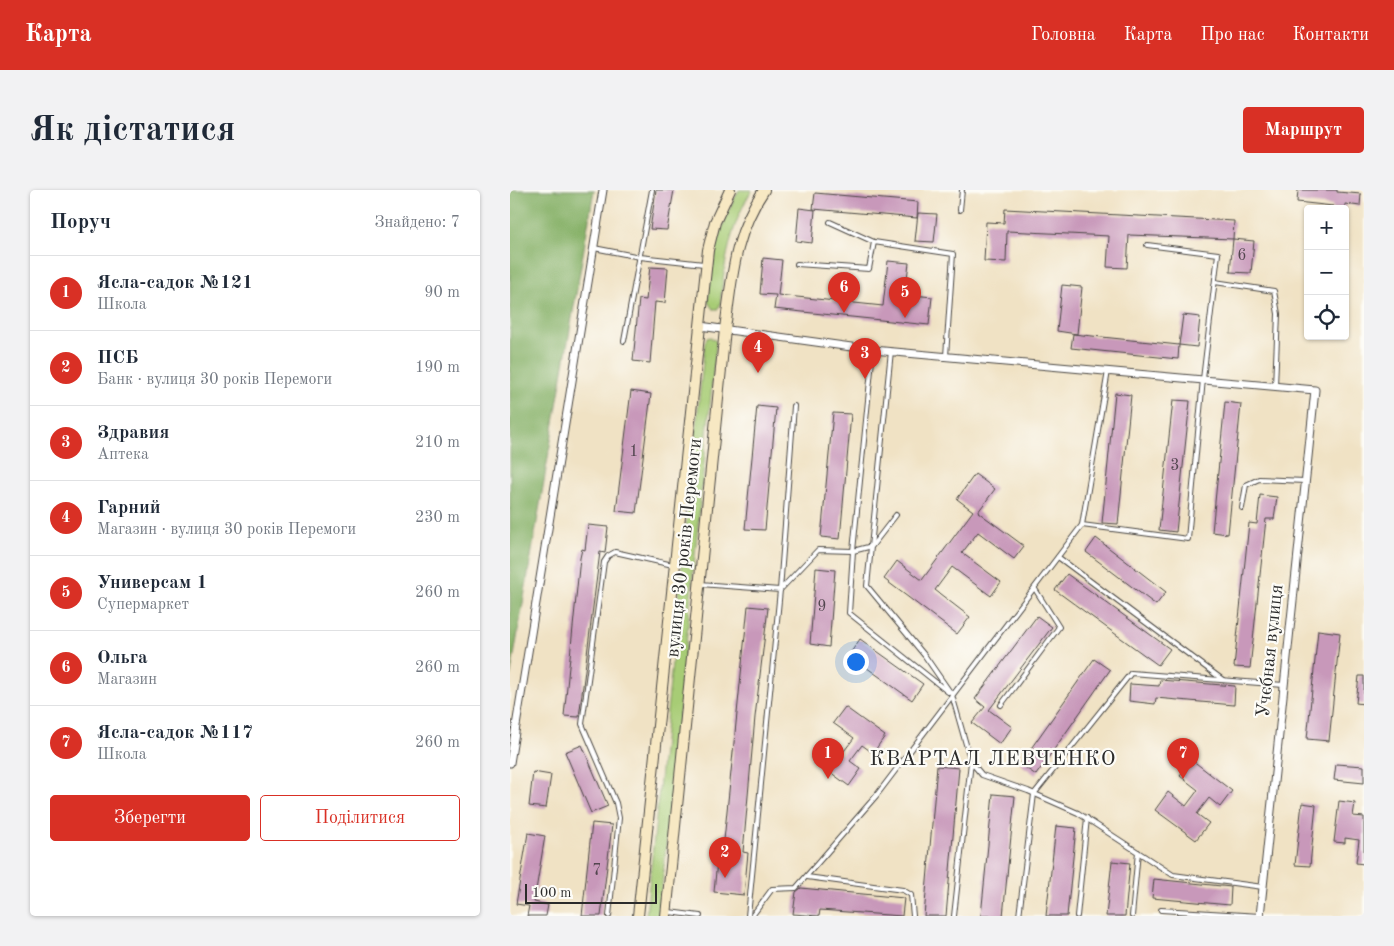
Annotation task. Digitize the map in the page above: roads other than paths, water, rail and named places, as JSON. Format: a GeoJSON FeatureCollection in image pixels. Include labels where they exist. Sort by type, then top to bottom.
{"type":"FeatureCollection","features":[{"type":"Feature","properties":{"kind":"street"},"geometry":{"type":"LineString","coordinates":[[510,763],[603,190]]}},
{"type":"Feature","properties":{"kind":"street","name":"вулиця 30 років Перемоги"},"geometry":{"type":"LineString","coordinates":[[638,916],[707,264],[715,222],[730,190]]}},
{"type":"Feature","properties":{"kind":"street","name":"вулиця 30 років Перемоги"},"geometry":{"type":"LineString","coordinates":[[666,914],[725,329],[736,254],[744,227],[755,203],[764,190]]}},
{"type":"Feature","properties":{"kind":"street"},"geometry":{"type":"LineString","coordinates":[[700,326],[873,350],[1275,386]]}},
{"type":"Feature","properties":{"kind":"street","name":"Учєбная вулиця"},"geometry":{"type":"LineString","coordinates":[[1260,916],[1315,390],[1275,386]]}},
{"type":"Feature","properties":{"kind":"lane"},"geometry":{"type":"LineString","coordinates":[[624,341],[652,190]]}},
{"type":"Feature","properties":{"kind":"lane"},"geometry":{"type":"LineString","coordinates":[[960,210],[962,190]]}},
{"type":"Feature","properties":{"kind":"lane"},"geometry":{"type":"LineString","coordinates":[[830,222],[874,242],[953,254],[946,356]]}},
{"type":"Feature","properties":{"kind":"lane"},"geometry":{"type":"LineString","coordinates":[[797,264],[869,269],[874,242]]}},
{"type":"Feature","properties":{"kind":"lane"},"geometry":{"type":"LineString","coordinates":[[1082,525],[1188,539],[1203,379],[1218,254],[1147,245]]}},
{"type":"Feature","properties":{"kind":"lane"},"geometry":{"type":"LineString","coordinates":[[594,248],[640,257],[707,264]]}},
{"type":"Feature","properties":{"kind":"lane"},"geometry":{"type":"LineString","coordinates":[[1215,282],[1274,292],[1278,314],[1275,386]]}},
{"type":"Feature","properties":{"kind":"lane"},"geometry":{"type":"LineString","coordinates":[[873,350],[853,552],[849,614],[952,695]]}},
{"type":"Feature","properties":{"kind":"lane"},"geometry":{"type":"LineString","coordinates":[[891,351],[867,586],[925,656],[952,695],[971,762],[954,916]]}},
{"type":"Feature","properties":{"kind":"lane"},"geometry":{"type":"LineString","coordinates":[[750,916],[772,888],[796,888],[876,796],[1082,525],[1108,371]]}},
{"type":"Feature","properties":{"kind":"lane"},"geometry":{"type":"LineString","coordinates":[[750,916],[780,590],[794,406]]}},
{"type":"Feature","properties":{"kind":"lane"},"geometry":{"type":"LineString","coordinates":[[1242,508],[1246,485],[1259,479],[1305,481]]}},
{"type":"Feature","properties":{"kind":"lane"},"geometry":{"type":"LineString","coordinates":[[780,590],[818,550],[853,552],[872,546],[896,515]]}},
{"type":"Feature","properties":{"kind":"lane"},"geometry":{"type":"LineString","coordinates":[[609,916],[619,818],[616,803],[582,724],[604,562],[608,556],[615,552],[675,566]]}},
{"type":"Feature","properties":{"kind":"lane"},"geometry":{"type":"LineString","coordinates":[[1058,557],[1224,680]]}},
{"type":"Feature","properties":{"kind":"lane"},"geometry":{"type":"LineString","coordinates":[[699,584],[780,590]]}},
{"type":"Feature","properties":{"kind":"lane"},"geometry":{"type":"LineString","coordinates":[[1001,705],[1059,627],[1035,589]]}},
{"type":"Feature","properties":{"kind":"lane"},"geometry":{"type":"LineString","coordinates":[[1018,916],[1034,794],[1131,673],[1284,685]]}},
{"type":"Feature","properties":{"kind":"lane"},"geometry":{"type":"LineString","coordinates":[[971,762],[982,775],[1078,812],[1173,875],[1263,887]]}},
{"type":"Feature","properties":{"kind":"lane"},"geometry":{"type":"LineString","coordinates":[[1077,916],[1087,818]]}},
{"type":"Feature","properties":{"kind":"lane"},"geometry":{"type":"LineString","coordinates":[[1132,916],[1138,852]]}},
{"type":"Feature","properties":{"kind":"lane"},"geometry":{"type":"LineString","coordinates":[[807,877],[903,890],[911,895],[913,916]]}},
{"type":"Feature","properties":{"kind":"lane"},"geometry":{"type":"LineString","coordinates":[[1161,910],[1260,916]]}},
{"type":"Feature","properties":{"kind":"lane"},"geometry":{"type":"LineString","coordinates":[[666,914],[700,916]]}},
{"type":"Feature","properties":{"kind":"place","name":"Ольга"},"geometry":{"type":"Point","coordinates":[844,313]}},
{"type":"Feature","properties":{"kind":"place","name":"Универсам 1"},"geometry":{"type":"Point","coordinates":[905,318]}},
{"type":"Feature","properties":{"kind":"place","name":"Гарний"},"geometry":{"type":"Point","coordinates":[758,373]}},
{"type":"Feature","properties":{"kind":"place","name":"Здравия"},"geometry":{"type":"Point","coordinates":[865,379]}},
{"type":"Feature","properties":{"kind":"place","name":"Ясла-садок №121"},"geometry":{"type":"Point","coordinates":[828,779]}},
{"type":"Feature","properties":{"kind":"place","name":"Ясла-садок №117"},"geometry":{"type":"Point","coordinates":[1183,779]}},
{"type":"Feature","properties":{"kind":"place","name":"ПСБ"},"geometry":{"type":"Point","coordinates":[725,878]}},
{"type":"Feature","properties":{"kind":"district","name":"КВАРТАЛ ЛЕВЧЕНКО"},"geometry":{"type":"Point","coordinates":[993,759]}}]}
